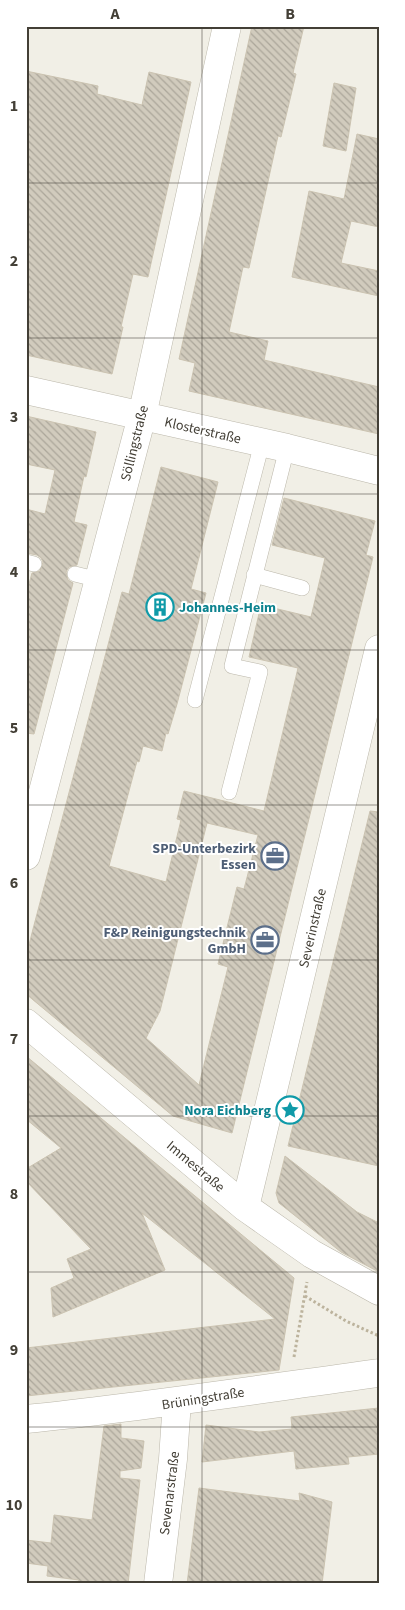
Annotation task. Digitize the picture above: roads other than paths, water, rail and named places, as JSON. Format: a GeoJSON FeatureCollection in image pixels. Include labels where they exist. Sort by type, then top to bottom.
{"type":"FeatureCollection","features":[{"type":"Feature","properties":{"kind":"street","name":"Söllingstraße"},"geometry":{"type":"LineString","coordinates":[[26,856],[87,577],[142,416],[227,26]]}},
{"type":"Feature","properties":{"kind":"street","name":"Klosterstraße"},"geometry":{"type":"LineString","coordinates":[[26,390],[379,471]]}},
{"type":"Feature","properties":{"kind":"street","name":"Severinstraße"},"geometry":{"type":"LineString","coordinates":[[245,1207],[379,650]]}},
{"type":"Feature","properties":{"kind":"street","name":"Immestraße"},"geometry":{"type":"LineString","coordinates":[[26,1023],[245,1207],[312,1254],[379,1291]]}},
{"type":"Feature","properties":{"kind":"street","name":"Brüningstraße"},"geometry":{"type":"LineString","coordinates":[[26,1419],[114,1410],[379,1373]]}},
{"type":"Feature","properties":{"kind":"street","name":"Sevenarstraße"},"geometry":{"type":"LineString","coordinates":[[158,1584],[173,1459],[177,1401]]}},
{"type":"Feature","properties":{"kind":"lane"},"geometry":{"type":"LineString","coordinates":[[229,792],[260,672],[232,666],[254,575],[275,446]]}},
{"type":"Feature","properties":{"kind":"lane"},"geometry":{"type":"LineString","coordinates":[[195,700],[275,446]]}},
{"type":"Feature","properties":{"kind":"lane"},"geometry":{"type":"LineString","coordinates":[[254,575],[302,588]]}},
{"type":"Feature","properties":{"kind":"place","name":"Johannes-Heim"},"geometry":{"type":"Point","coordinates":[160,607]}},
{"type":"Feature","properties":{"kind":"place","name":"SPD-Unterbezirk Essen"},"geometry":{"type":"Point","coordinates":[275,856]}},
{"type":"Feature","properties":{"kind":"place","name":"F&P Reinigungstechnik GmbH"},"geometry":{"type":"Point","coordinates":[265,940]}},
{"type":"Feature","properties":{"kind":"place","name":"Nora Eichberg"},"geometry":{"type":"Point","coordinates":[290,1110]}}]}
